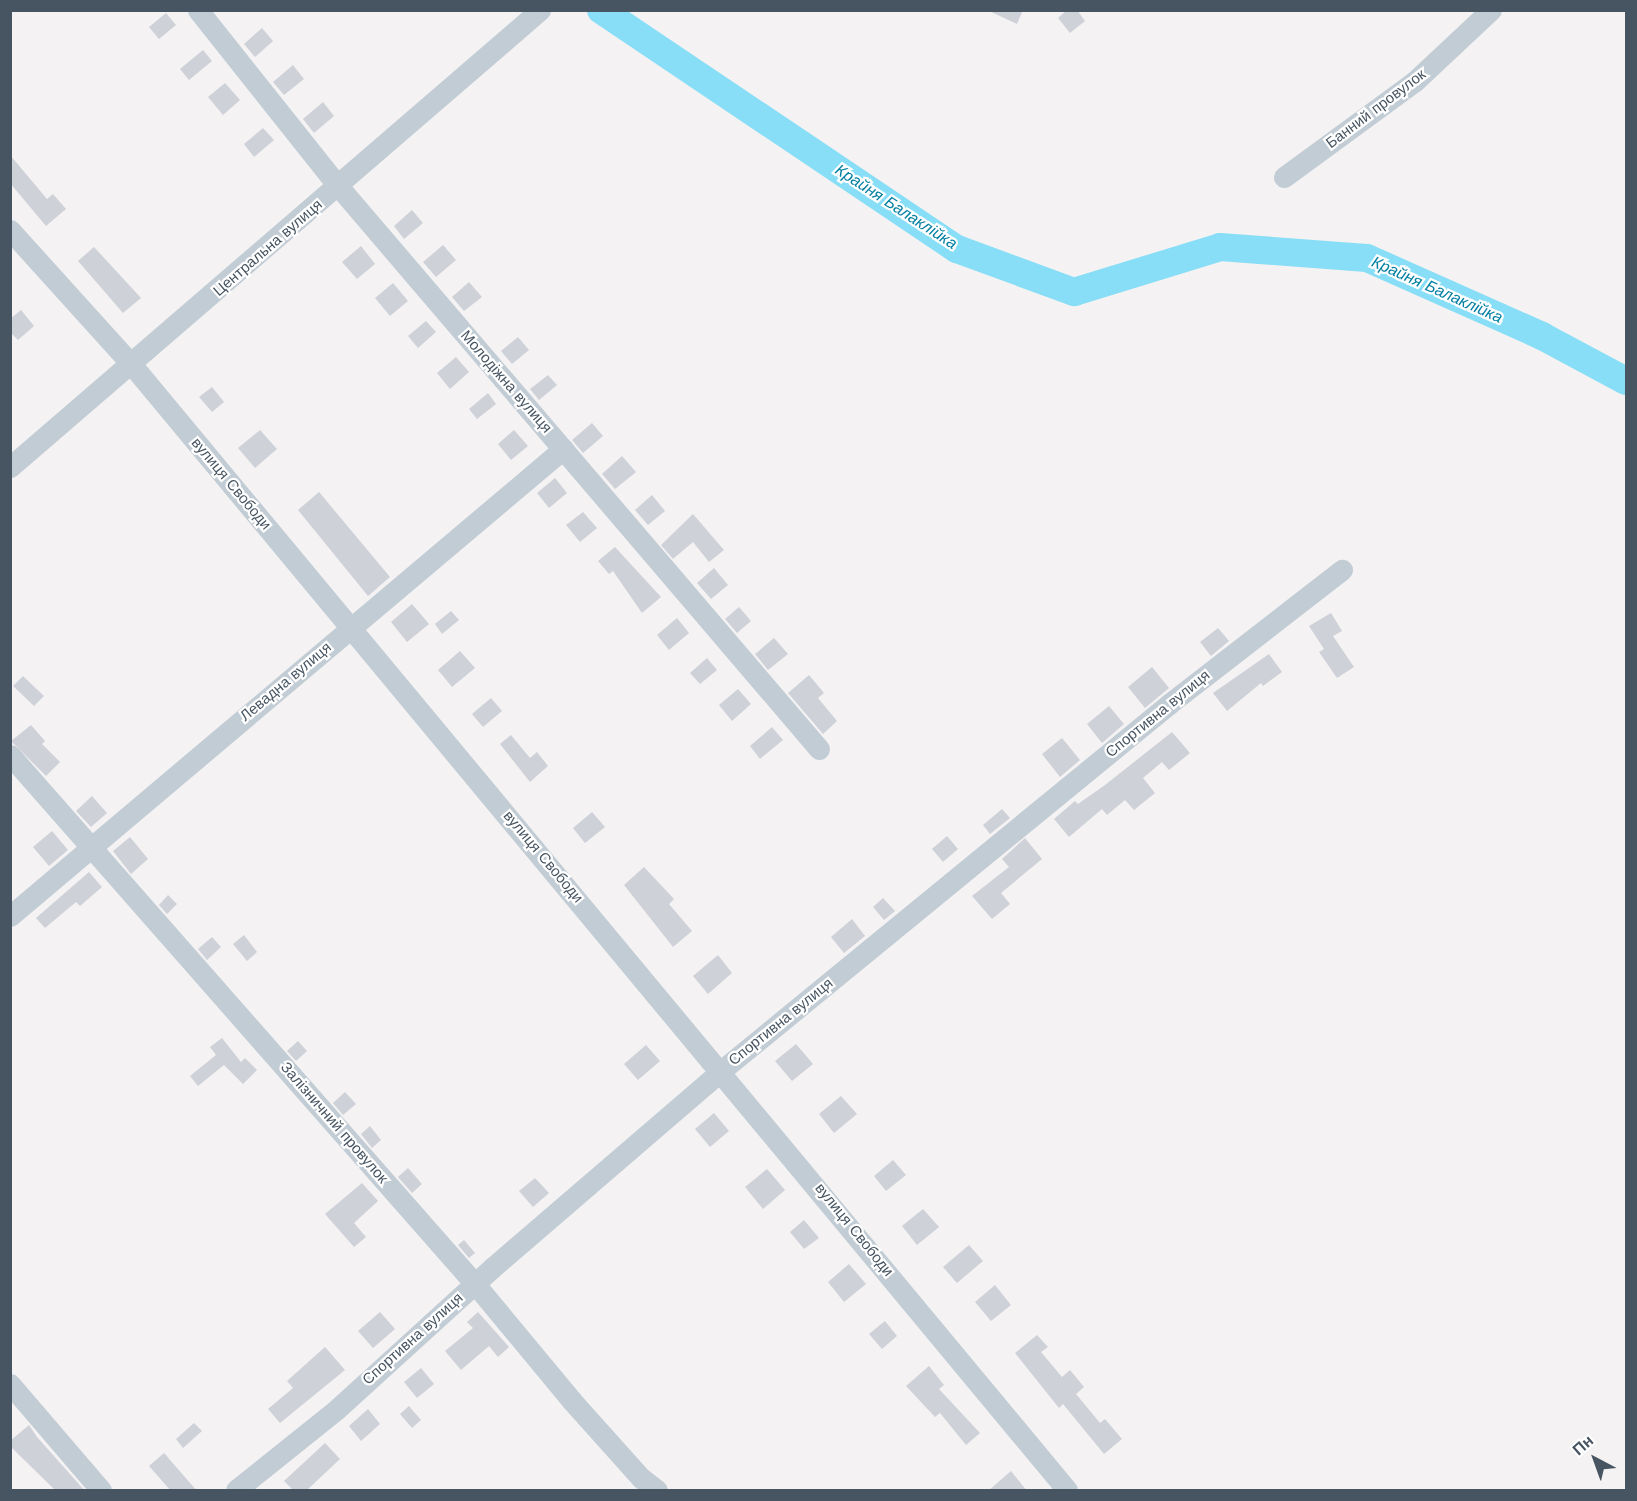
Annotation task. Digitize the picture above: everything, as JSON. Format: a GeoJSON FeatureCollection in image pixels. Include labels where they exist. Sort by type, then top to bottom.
{"type":"FeatureCollection","features":[{"type":"Feature","properties":{"kind":"street","name":"Молодіжна вулиця"},"geometry":{"type":"LineString","coordinates":[[198,10],[339,187],[819,748]]}},
{"type":"Feature","properties":{"kind":"street","name":"Центральна вулиця"},"geometry":{"type":"LineString","coordinates":[[10,467],[339,187],[540,10]]}},
{"type":"Feature","properties":{"kind":"street","name":"Банний провулок"},"geometry":{"type":"LineString","coordinates":[[1284,177],[1415,81],[1491,10]]}},
{"type":"Feature","properties":{"kind":"street","name":"вулиця Свободи"},"geometry":{"type":"LineString","coordinates":[[10,230],[132,365],[722,1070],[1067,1491]]}},
{"type":"Feature","properties":{"kind":"street","name":"Левадна вулиця"},"geometry":{"type":"LineString","coordinates":[[10,916],[563,449]]}},
{"type":"Feature","properties":{"kind":"street","name":"Спортивна вулиця"},"geometry":{"type":"LineString","coordinates":[[236,1491],[337,1409],[475,1284],[722,1070],[1169,704],[1342,570]]}},
{"type":"Feature","properties":{"kind":"street","name":"Залізничний провулок"},"geometry":{"type":"LineString","coordinates":[[10,755],[475,1284],[643,1487]]}},
{"type":"Feature","properties":{"kind":"street"},"geometry":{"type":"LineString","coordinates":[[10,1384],[101,1491]]}},
{"type":"Feature","properties":{"kind":"building"},"geometry":{"type":"Polygon","coordinates":[[[987,10],[1023,10],[1017,24],[987,10]]]}},
{"type":"Feature","properties":{"kind":"building"},"geometry":{"type":"Polygon","coordinates":[[[1067,10],[1077,10],[1085,21],[1070,33],[1058,18],[1067,10]]]}},
{"type":"Feature","properties":{"kind":"building"},"geometry":{"type":"Polygon","coordinates":[[[166,13],[176,25],[159,39],[149,27],[166,13]]]}},
{"type":"Feature","properties":{"kind":"building"},"geometry":{"type":"Polygon","coordinates":[[[262,28],[273,41],[255,57],[244,44],[262,28]]]}},
{"type":"Feature","properties":{"kind":"building"},"geometry":{"type":"Polygon","coordinates":[[[203,50],[212,61],[189,80],[180,69],[203,50]]]}},
{"type":"Feature","properties":{"kind":"building"},"geometry":{"type":"Polygon","coordinates":[[[293,65],[304,79],[284,95],[273,82],[293,65]]]}},
{"type":"Feature","properties":{"kind":"building"},"geometry":{"type":"Polygon","coordinates":[[[225,83],[240,100],[223,115],[208,97],[225,83]]]}},
{"type":"Feature","properties":{"kind":"building"},"geometry":{"type":"Polygon","coordinates":[[[323,102],[334,116],[314,133],[303,119],[323,102]]]}},
{"type":"Feature","properties":{"kind":"building"},"geometry":{"type":"Polygon","coordinates":[[[263,128],[274,140],[254,157],[244,144],[263,128]]]}},
{"type":"Feature","properties":{"kind":"building"},"geometry":{"type":"Polygon","coordinates":[[[10,155],[47,199],[53,194],[66,209],[46,226],[10,183],[10,155]]]}},
{"type":"Feature","properties":{"kind":"building"},"geometry":{"type":"Polygon","coordinates":[[[412,210],[423,223],[404,239],[394,226],[412,210]]]}},
{"type":"Feature","properties":{"kind":"building"},"geometry":{"type":"Polygon","coordinates":[[[443,245],[456,260],[436,277],[423,262],[443,245]]]}},
{"type":"Feature","properties":{"kind":"building"},"geometry":{"type":"Polygon","coordinates":[[[361,246],[375,264],[357,279],[342,262],[361,246]]]}},
{"type":"Feature","properties":{"kind":"building"},"geometry":{"type":"Polygon","coordinates":[[[94,247],[141,298],[123,313],[78,261],[94,247]]]}},
{"type":"Feature","properties":{"kind":"building"},"geometry":{"type":"Polygon","coordinates":[[[469,282],[482,297],[464,311],[452,297],[469,282]]]}},
{"type":"Feature","properties":{"kind":"building"},"geometry":{"type":"Polygon","coordinates":[[[393,283],[408,301],[390,316],[375,298],[393,283]]]}},
{"type":"Feature","properties":{"kind":"building"},"geometry":{"type":"Polygon","coordinates":[[[21,310],[34,326],[18,340],[10,332],[10,319],[21,310]]]}},
{"type":"Feature","properties":{"kind":"building"},"geometry":{"type":"Polygon","coordinates":[[[426,321],[436,332],[418,348],[408,336],[426,321]]]}},
{"type":"Feature","properties":{"kind":"building"},"geometry":{"type":"Polygon","coordinates":[[[518,337],[529,350],[512,364],[501,351],[518,337]]]}},
{"type":"Feature","properties":{"kind":"building"},"geometry":{"type":"Polygon","coordinates":[[[456,357],[469,372],[450,389],[437,373],[456,357]]]}},
{"type":"Feature","properties":{"kind":"building"},"geometry":{"type":"Polygon","coordinates":[[[548,375],[557,385],[539,400],[530,389],[548,375]]]}},
{"type":"Feature","properties":{"kind":"building"},"geometry":{"type":"Polygon","coordinates":[[[212,387],[224,402],[212,412],[199,397],[212,387]]]}},
{"type":"Feature","properties":{"kind":"building"},"geometry":{"type":"Polygon","coordinates":[[[488,393],[496,404],[477,419],[469,409],[488,393]]]}},
{"type":"Feature","properties":{"kind":"building"},"geometry":{"type":"Polygon","coordinates":[[[592,423],[603,436],[583,453],[572,440],[592,423]]]}},
{"type":"Feature","properties":{"kind":"building"},"geometry":{"type":"Polygon","coordinates":[[[260,430],[277,449],[255,468],[238,448],[260,430]]]}},
{"type":"Feature","properties":{"kind":"building"},"geometry":{"type":"Polygon","coordinates":[[[514,430],[528,446],[511,460],[498,444],[514,430]]]}},
{"type":"Feature","properties":{"kind":"building"},"geometry":{"type":"Polygon","coordinates":[[[622,456],[636,472],[615,489],[602,474],[622,456]]]}},
{"type":"Feature","properties":{"kind":"building"},"geometry":{"type":"Polygon","coordinates":[[[555,478],[567,493],[549,508],[537,493],[555,478]]]}},
{"type":"Feature","properties":{"kind":"building"},"geometry":{"type":"Polygon","coordinates":[[[319,492],[390,577],[368,596],[298,510],[319,492]]]}},
{"type":"Feature","properties":{"kind":"building"},"geometry":{"type":"Polygon","coordinates":[[[652,495],[665,511],[648,525],[635,510],[652,495]]]}},
{"type":"Feature","properties":{"kind":"building"},"geometry":{"type":"Polygon","coordinates":[[[583,512],[597,528],[580,542],[566,525],[583,512]]]}},
{"type":"Feature","properties":{"kind":"building"},"geometry":{"type":"Polygon","coordinates":[[[693,514],[724,550],[709,562],[693,542],[673,559],[661,545],[693,514]]]}},
{"type":"Feature","properties":{"kind":"building"},"geometry":{"type":"Polygon","coordinates":[[[615,547],[661,597],[642,613],[613,571],[609,574],[598,561],[615,547]]]}},
{"type":"Feature","properties":{"kind":"building"},"geometry":{"type":"Polygon","coordinates":[[[714,568],[728,585],[711,599],[697,583],[714,568]]]}},
{"type":"Feature","properties":{"kind":"building"},"geometry":{"type":"Polygon","coordinates":[[[412,604],[429,624],[407,642],[391,622],[412,604]]]}},
{"type":"Feature","properties":{"kind":"building"},"geometry":{"type":"Polygon","coordinates":[[[739,607],[751,621],[737,633],[725,619],[739,607]]]}},
{"type":"Feature","properties":{"kind":"building"},"geometry":{"type":"Polygon","coordinates":[[[451,611],[459,620],[442,634],[435,624],[451,611]]]}},
{"type":"Feature","properties":{"kind":"building"},"geometry":{"type":"Polygon","coordinates":[[[1331,613],[1342,631],[1333,636],[1354,667],[1337,678],[1319,652],[1324,649],[1309,626],[1331,613]]]}},
{"type":"Feature","properties":{"kind":"building"},"geometry":{"type":"Polygon","coordinates":[[[677,618],[689,633],[669,650],[657,635],[677,618]]]}},
{"type":"Feature","properties":{"kind":"building"},"geometry":{"type":"Polygon","coordinates":[[[1218,628],[1229,641],[1211,656],[1200,642],[1218,628]]]}},
{"type":"Feature","properties":{"kind":"building"},"geometry":{"type":"Polygon","coordinates":[[[774,638],[788,654],[768,670],[755,654],[774,638]]]}},
{"type":"Feature","properties":{"kind":"building"},"geometry":{"type":"Polygon","coordinates":[[[460,651],[475,668],[452,687],[438,670],[460,651]]]}},
{"type":"Feature","properties":{"kind":"building"},"geometry":{"type":"Polygon","coordinates":[[[1269,654],[1282,672],[1263,686],[1261,683],[1227,711],[1213,693],[1269,654]]]}},
{"type":"Feature","properties":{"kind":"building"},"geometry":{"type":"Polygon","coordinates":[[[707,658],[717,670],[700,684],[690,673],[707,658]]]}},
{"type":"Feature","properties":{"kind":"building"},"geometry":{"type":"Polygon","coordinates":[[[1152,667],[1169,688],[1145,708],[1128,687],[1152,667]]]}},
{"type":"Feature","properties":{"kind":"building"},"geometry":{"type":"Polygon","coordinates":[[[809,675],[824,693],[818,698],[837,721],[823,734],[788,693],[809,675]]]}},
{"type":"Feature","properties":{"kind":"building"},"geometry":{"type":"Polygon","coordinates":[[[23,676],[44,696],[34,706],[13,686],[23,676]]]}},
{"type":"Feature","properties":{"kind":"building"},"geometry":{"type":"Polygon","coordinates":[[[738,689],[751,704],[732,721],[719,705],[738,689]]]}},
{"type":"Feature","properties":{"kind":"building"},"geometry":{"type":"Polygon","coordinates":[[[491,698],[502,711],[483,727],[472,714],[491,698]]]}},
{"type":"Feature","properties":{"kind":"building"},"geometry":{"type":"Polygon","coordinates":[[[1109,706],[1124,724],[1102,743],[1087,724],[1109,706]]]}},
{"type":"Feature","properties":{"kind":"building"},"geometry":{"type":"Polygon","coordinates":[[[31,725],[45,741],[42,744],[60,762],[46,776],[11,741],[31,725]]]}},
{"type":"Feature","properties":{"kind":"building"},"geometry":{"type":"Polygon","coordinates":[[[772,727],[783,740],[760,759],[750,746],[772,727]]]}},
{"type":"Feature","properties":{"kind":"building"},"geometry":{"type":"Polygon","coordinates":[[[1172,732],[1190,753],[1169,770],[1162,762],[1143,778],[1155,793],[1134,810],[1125,800],[1107,815],[1102,809],[1069,837],[1054,819],[1075,801],[1078,804],[1105,785],[1172,732]]]}},
{"type":"Feature","properties":{"kind":"building"},"geometry":{"type":"Polygon","coordinates":[[[511,735],[530,758],[537,752],[548,766],[530,782],[500,744],[511,735]]]}},
{"type":"Feature","properties":{"kind":"building"},"geometry":{"type":"Polygon","coordinates":[[[1062,738],[1080,760],[1060,777],[1042,754],[1062,738]]]}},
{"type":"Feature","properties":{"kind":"building"},"geometry":{"type":"Polygon","coordinates":[[[92,796],[107,813],[91,827],[76,811],[92,796]]]}},
{"type":"Feature","properties":{"kind":"building"},"geometry":{"type":"Polygon","coordinates":[[[1002,809],[1010,818],[990,834],[983,825],[1002,809]]]}},
{"type":"Feature","properties":{"kind":"building"},"geometry":{"type":"Polygon","coordinates":[[[592,812],[605,827],[585,843],[573,828],[592,812]]]}},
{"type":"Feature","properties":{"kind":"building"},"geometry":{"type":"Polygon","coordinates":[[[52,831],[68,850],[49,866],[33,847],[52,831]]]}},
{"type":"Feature","properties":{"kind":"building"},"geometry":{"type":"Polygon","coordinates":[[[947,836],[958,849],[943,862],[932,849],[947,836]]]}},
{"type":"Feature","properties":{"kind":"building"},"geometry":{"type":"Polygon","coordinates":[[[130,837],[148,859],[131,874],[113,851],[130,837]]]}},
{"type":"Feature","properties":{"kind":"building"},"geometry":{"type":"Polygon","coordinates":[[[1025,838],[1042,859],[1001,893],[1010,904],[992,919],[972,896],[1009,867],[1002,859],[1025,838]]]}},
{"type":"Feature","properties":{"kind":"building"},"geometry":{"type":"Polygon","coordinates":[[[644,867],[674,899],[669,904],[692,931],[673,947],[624,885],[644,867]]]}},
{"type":"Feature","properties":{"kind":"building"},"geometry":{"type":"Polygon","coordinates":[[[89,872],[102,887],[80,906],[76,902],[45,928],[36,918],[89,872]]]}},
{"type":"Feature","properties":{"kind":"building"},"geometry":{"type":"Polygon","coordinates":[[[168,895],[177,904],[167,914],[159,905],[168,895]]]}},
{"type":"Feature","properties":{"kind":"building"},"geometry":{"type":"Polygon","coordinates":[[[883,898],[895,911],[884,920],[873,907],[883,898]]]}},
{"type":"Feature","properties":{"kind":"building"},"geometry":{"type":"Polygon","coordinates":[[[852,919],[865,936],[844,953],[831,937],[852,919]]]}},
{"type":"Feature","properties":{"kind":"building"},"geometry":{"type":"Polygon","coordinates":[[[244,935],[257,952],[247,961],[233,944],[244,935]]]}},
{"type":"Feature","properties":{"kind":"building"},"geometry":{"type":"Polygon","coordinates":[[[212,937],[221,947],[207,960],[198,949],[212,937]]]}},
{"type":"Feature","properties":{"kind":"building"},"geometry":{"type":"Polygon","coordinates":[[[718,955],[732,973],[708,994],[693,976],[718,955]]]}},
{"type":"Feature","properties":{"kind":"building"},"geometry":{"type":"Polygon","coordinates":[[[222,1038],[241,1062],[245,1058],[257,1070],[243,1084],[224,1065],[198,1086],[190,1076],[216,1055],[210,1047],[222,1038]]]}},
{"type":"Feature","properties":{"kind":"building"},"geometry":{"type":"Polygon","coordinates":[[[298,1041],[307,1051],[296,1061],[287,1051],[298,1041]]]}},
{"type":"Feature","properties":{"kind":"building"},"geometry":{"type":"Polygon","coordinates":[[[796,1044],[813,1064],[792,1081],[775,1061],[796,1044]]]}},
{"type":"Feature","properties":{"kind":"building"},"geometry":{"type":"Polygon","coordinates":[[[646,1045],[660,1061],[638,1080],[624,1064],[646,1045]]]}},
{"type":"Feature","properties":{"kind":"building"},"geometry":{"type":"Polygon","coordinates":[[[345,1092],[356,1104],[343,1115],[333,1103],[345,1092]]]}},
{"type":"Feature","properties":{"kind":"building"},"geometry":{"type":"Polygon","coordinates":[[[841,1096],[857,1114],[834,1133],[819,1114],[841,1096]]]}},
{"type":"Feature","properties":{"kind":"building"},"geometry":{"type":"Polygon","coordinates":[[[714,1113],[729,1131],[710,1147],[695,1129],[714,1113]]]}},
{"type":"Feature","properties":{"kind":"building"},"geometry":{"type":"Polygon","coordinates":[[[370,1126],[381,1140],[372,1148],[361,1134],[370,1126]]]}},
{"type":"Feature","properties":{"kind":"building"},"geometry":{"type":"Polygon","coordinates":[[[893,1160],[906,1175],[886,1191],[874,1176],[893,1160]]]}},
{"type":"Feature","properties":{"kind":"building"},"geometry":{"type":"Polygon","coordinates":[[[408,1168],[422,1184],[412,1193],[398,1177],[408,1168]]]}},
{"type":"Feature","properties":{"kind":"building"},"geometry":{"type":"Polygon","coordinates":[[[767,1169],[785,1190],[763,1209],[745,1187],[767,1169]]]}},
{"type":"Feature","properties":{"kind":"building"},"geometry":{"type":"Polygon","coordinates":[[[535,1178],[549,1193],[533,1207],[519,1191],[535,1178]]]}},
{"type":"Feature","properties":{"kind":"building"},"geometry":{"type":"Polygon","coordinates":[[[362,1183],[378,1201],[354,1223],[366,1237],[354,1247],[325,1214],[362,1183]]]}},
{"type":"Feature","properties":{"kind":"building"},"geometry":{"type":"Polygon","coordinates":[[[923,1209],[939,1227],[917,1245],[902,1226],[923,1209]]]}},
{"type":"Feature","properties":{"kind":"building"},"geometry":{"type":"Polygon","coordinates":[[[804,1220],[819,1238],[804,1249],[790,1232],[804,1220]]]}},
{"type":"Feature","properties":{"kind":"building"},"geometry":{"type":"Polygon","coordinates":[[[464,1240],[475,1253],[469,1258],[458,1245],[464,1240]]]}},
{"type":"Feature","properties":{"kind":"building"},"geometry":{"type":"Polygon","coordinates":[[[969,1245],[983,1261],[957,1283],[943,1267],[969,1245]]]}},
{"type":"Feature","properties":{"kind":"building"},"geometry":{"type":"Polygon","coordinates":[[[849,1264],[866,1284],[844,1302],[828,1282],[849,1264]]]}},
{"type":"Feature","properties":{"kind":"building"},"geometry":{"type":"Polygon","coordinates":[[[995,1285],[1011,1305],[991,1321],[975,1302],[995,1285]]]}},
{"type":"Feature","properties":{"kind":"building"},"geometry":{"type":"Polygon","coordinates":[[[380,1312],[395,1329],[373,1348],[358,1331],[380,1312]]]}},
{"type":"Feature","properties":{"kind":"building"},"geometry":{"type":"Polygon","coordinates":[[[478,1312],[509,1347],[498,1357],[489,1346],[461,1370],[445,1351],[473,1328],[467,1322],[478,1312]]]}},
{"type":"Feature","properties":{"kind":"building"},"geometry":{"type":"Polygon","coordinates":[[[885,1321],[897,1336],[882,1349],[869,1334],[885,1321]]]}},
{"type":"Feature","properties":{"kind":"building"},"geometry":{"type":"Polygon","coordinates":[[[1037,1335],[1048,1347],[1041,1352],[1062,1377],[1070,1370],[1084,1387],[1076,1394],[1100,1423],[1105,1419],[1122,1439],[1104,1454],[1063,1404],[1059,1408],[1015,1353],[1037,1335]]]}},
{"type":"Feature","properties":{"kind":"building"},"geometry":{"type":"Polygon","coordinates":[[[325,1347],[345,1370],[280,1423],[268,1409],[293,1388],[287,1381],[325,1347]]]}},
{"type":"Feature","properties":{"kind":"building"},"geometry":{"type":"Polygon","coordinates":[[[929,1366],[944,1385],[939,1389],[980,1433],[966,1445],[940,1413],[935,1417],[906,1386],[929,1366]]]}},
{"type":"Feature","properties":{"kind":"building"},"geometry":{"type":"Polygon","coordinates":[[[421,1368],[434,1384],[417,1398],[404,1382],[421,1368]]]}},
{"type":"Feature","properties":{"kind":"building"},"geometry":{"type":"Polygon","coordinates":[[[409,1406],[421,1420],[412,1428],[400,1414],[409,1406]]]}},
{"type":"Feature","properties":{"kind":"building"},"geometry":{"type":"Polygon","coordinates":[[[368,1409],[380,1424],[361,1441],[349,1426],[368,1409]]]}},
{"type":"Feature","properties":{"kind":"building"},"geometry":{"type":"Polygon","coordinates":[[[194,1423],[202,1431],[183,1448],[176,1439],[194,1423]]]}},
{"type":"Feature","properties":{"kind":"building"},"geometry":{"type":"Polygon","coordinates":[[[29,1425],[85,1491],[56,1491],[10,1446],[10,1441],[29,1425]]]}},
{"type":"Feature","properties":{"kind":"building"},"geometry":{"type":"Polygon","coordinates":[[[325,1443],[340,1459],[306,1491],[294,1491],[284,1481],[325,1443]]]}},
{"type":"Feature","properties":{"kind":"building"},"geometry":{"type":"Polygon","coordinates":[[[164,1453],[197,1491],[171,1491],[149,1466],[164,1453]]]}},
{"type":"Feature","properties":{"kind":"building"},"geometry":{"type":"Polygon","coordinates":[[[1011,1471],[1027,1491],[988,1491],[1011,1471]]]}},
{"type":"Feature","properties":{"kind":"waterway","name":"Крайня Балаклійка"},"geometry":{"type":"LineString","coordinates":[[601,10],[957,249],[1074,292],[1220,247],[1367,258],[1542,336],[1626,381]]}}]}
